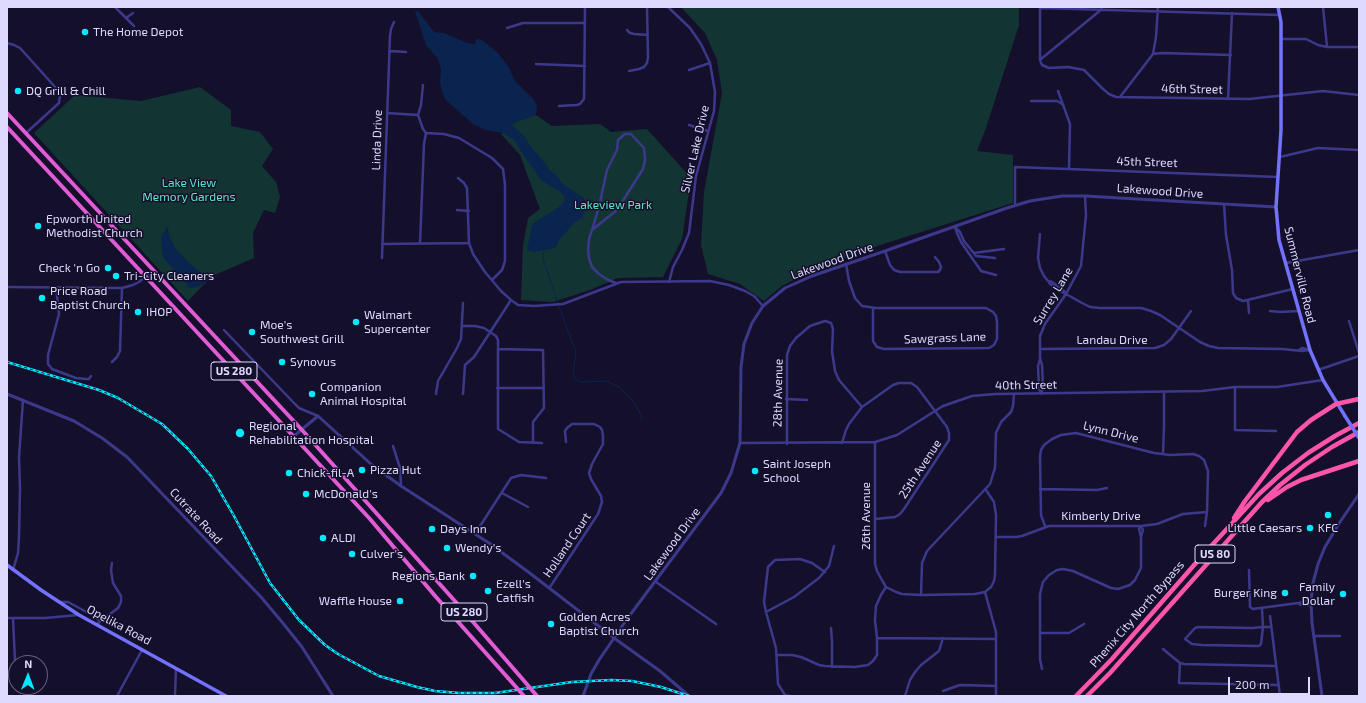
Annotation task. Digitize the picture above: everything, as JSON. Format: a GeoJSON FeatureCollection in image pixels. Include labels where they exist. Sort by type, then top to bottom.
{"type":"FeatureCollection","features":[{"type":"Feature","properties":{"kind":"highway","name":"US 280"},"geometry":{"type":"LineString","coordinates":[[7,113],[302,430],[442,586],[537,696]]}},
{"type":"Feature","properties":{"kind":"highway","name":"US 280"},"geometry":{"type":"LineString","coordinates":[[7,127],[370,519],[436,597],[524,696]]}},
{"type":"Feature","properties":{"kind":"highway"},"geometry":{"type":"LineString","coordinates":[[1229,526],[1244,501],[1297,432],[1311,420],[1336,404],[1359,399]]}},
{"type":"Feature","properties":{"kind":"highway","name":"Phenix City North Bypass"},"geometry":{"type":"LineString","coordinates":[[1076,696],[1112,659],[1259,494],[1295,463],[1326,441],[1359,423]]}},
{"type":"Feature","properties":{"kind":"highway","name":"Phenix City North Bypass"},"geometry":{"type":"LineString","coordinates":[[1087,696],[1262,502],[1293,474],[1332,447],[1359,432]]}},
{"type":"Feature","properties":{"kind":"highway"},"geometry":{"type":"LineString","coordinates":[[1244,523],[1266,502],[1287,487],[1301,480],[1359,461]]}},
{"type":"Feature","properties":{"kind":"main road","name":"Summerville Road"},"geometry":{"type":"LineString","coordinates":[[1278,7],[1280,15],[1281,39],[1280,157],[1276,207],[1279,240],[1310,350],[1322,380],[1359,438]]}},
{"type":"Feature","properties":{"kind":"main road","name":"Opelika Road"},"geometry":{"type":"LineString","coordinates":[[7,565],[79,615],[226,696]]}},
{"type":"Feature","properties":{"kind":"street"},"geometry":{"type":"LineString","coordinates":[[115,7],[134,26]]}},
{"type":"Feature","properties":{"kind":"street"},"geometry":{"type":"LineString","coordinates":[[559,106],[577,106],[582,102],[585,92],[585,7]]}},
{"type":"Feature","properties":{"kind":"street"},"geometry":{"type":"LineString","coordinates":[[629,71],[644,67],[647,63],[647,7]]}},
{"type":"Feature","properties":{"kind":"street","name":"Silver Lake Drive"},"geometry":{"type":"LineString","coordinates":[[668,7],[690,28],[701,44],[710,63],[714,83],[715,102],[696,176],[689,233],[669,282]]}},
{"type":"Feature","properties":{"kind":"street"},"geometry":{"type":"LineString","coordinates":[[1323,7],[1328,48]]}},
{"type":"Feature","properties":{"kind":"street"},"geometry":{"type":"LineString","coordinates":[[1040,60],[1040,8],[1158,9],[1280,15]]}},
{"type":"Feature","properties":{"kind":"street"},"geometry":{"type":"LineString","coordinates":[[1040,60],[1102,9]]}},
{"type":"Feature","properties":{"kind":"street"},"geometry":{"type":"LineString","coordinates":[[1120,97],[1153,54],[1158,9]]}},
{"type":"Feature","properties":{"kind":"street"},"geometry":{"type":"LineString","coordinates":[[126,18],[133,13]]}},
{"type":"Feature","properties":{"kind":"street"},"geometry":{"type":"LineString","coordinates":[[1228,99],[1232,13]]}},
{"type":"Feature","properties":{"kind":"street","name":"Linda Drive"},"geometry":{"type":"LineString","coordinates":[[382,258],[391,29],[394,22]]}},
{"type":"Feature","properties":{"kind":"street"},"geometry":{"type":"LineString","coordinates":[[507,28],[523,23],[585,24]]}},
{"type":"Feature","properties":{"kind":"street"},"geometry":{"type":"LineString","coordinates":[[628,30],[630,33],[634,34],[648,35]]}},
{"type":"Feature","properties":{"kind":"street"},"geometry":{"type":"LineString","coordinates":[[1281,39],[1306,39],[1328,48],[1359,47]]}},
{"type":"Feature","properties":{"kind":"street"},"geometry":{"type":"LineString","coordinates":[[7,43],[20,48],[56,88],[60,95],[59,103],[26,133]]}},
{"type":"Feature","properties":{"kind":"street"},"geometry":{"type":"LineString","coordinates":[[390,51],[406,52]]}},
{"type":"Feature","properties":{"kind":"street"},"geometry":{"type":"LineString","coordinates":[[1153,54],[1231,55]]}},
{"type":"Feature","properties":{"kind":"street","name":"46th Street"},"geometry":{"type":"LineString","coordinates":[[1040,60],[1042,66],[1045,67],[1068,67],[1084,70],[1110,94],[1116,97],[1249,99],[1323,91],[1359,95]]}},
{"type":"Feature","properties":{"kind":"street"},"geometry":{"type":"LineString","coordinates":[[690,70],[710,63]]}},
{"type":"Feature","properties":{"kind":"street"},"geometry":{"type":"LineString","coordinates":[[536,64],[584,66]]}},
{"type":"Feature","properties":{"kind":"street"},"geometry":{"type":"LineString","coordinates":[[420,244],[424,144],[426,133],[418,115],[421,105],[423,85]]}},
{"type":"Feature","properties":{"kind":"street"},"geometry":{"type":"LineString","coordinates":[[1058,91],[1070,124],[1069,169]]}},
{"type":"Feature","properties":{"kind":"street"},"geometry":{"type":"LineString","coordinates":[[1031,101],[1057,101],[1062,104]]}},
{"type":"Feature","properties":{"kind":"street"},"geometry":{"type":"LineString","coordinates":[[388,113],[418,115]]}},
{"type":"Feature","properties":{"kind":"street"},"geometry":{"type":"LineString","coordinates":[[689,125],[708,131]]}},
{"type":"Feature","properties":{"kind":"street"},"geometry":{"type":"LineString","coordinates":[[426,133],[444,134],[459,138],[492,158],[501,167],[505,175],[505,261],[502,270],[492,280]]}},
{"type":"Feature","properties":{"kind":"street"},"geometry":{"type":"LineString","coordinates":[[592,230],[617,210],[643,169],[646,160],[644,148],[631,134],[625,134],[618,140],[616,150],[607,170],[598,212],[592,230],[589,239],[588,249],[592,267],[608,280],[616,283]]}},
{"type":"Feature","properties":{"kind":"street"},"geometry":{"type":"LineString","coordinates":[[1280,157],[1318,148],[1359,150]]}},
{"type":"Feature","properties":{"kind":"street","name":"45th Street"},"geometry":{"type":"LineString","coordinates":[[1015,205],[1015,167],[1278,177]]}},
{"type":"Feature","properties":{"kind":"street"},"geometry":{"type":"LineString","coordinates":[[458,178],[467,188],[469,243],[473,254],[492,280],[511,300],[518,305],[534,306],[563,304],[621,282],[719,282],[754,296],[763,306]]}},
{"type":"Feature","properties":{"kind":"street","name":"Lakewood Drive"},"geometry":{"type":"LineString","coordinates":[[583,696],[591,674],[614,638],[721,493],[731,472],[740,444],[741,367],[744,344],[752,323],[763,306],[785,288],[800,280],[1015,205],[1052,198],[1085,196],[1276,207]]}},
{"type":"Feature","properties":{"kind":"street","name":"Surrey Lane"},"geometry":{"type":"LineString","coordinates":[[1041,394],[1043,388],[1042,365],[1040,358],[1040,336],[1042,329],[1066,294],[1081,266],[1086,215],[1085,196]]}},
{"type":"Feature","properties":{"kind":"street"},"geometry":{"type":"LineString","coordinates":[[1224,204],[1226,235],[1232,270],[1233,293],[1236,298],[1240,300],[1248,300],[1293,289]]}},
{"type":"Feature","properties":{"kind":"street"},"geometry":{"type":"LineString","coordinates":[[457,210],[468,211]]}},
{"type":"Feature","properties":{"kind":"street"},"geometry":{"type":"LineString","coordinates":[[955,226],[960,232],[964,241],[976,256],[995,258]]}},
{"type":"Feature","properties":{"kind":"street"},"geometry":{"type":"LineString","coordinates":[[955,226],[961,242],[981,271],[996,275]]}},
{"type":"Feature","properties":{"kind":"street"},"geometry":{"type":"LineString","coordinates":[[1040,234],[1038,258],[1040,268],[1048,281],[1064,290],[1066,294],[1090,307],[1141,308],[1151,310],[1200,342],[1218,348],[1298,350],[1302,348],[1310,350]]}},
{"type":"Feature","properties":{"kind":"street"},"geometry":{"type":"LineString","coordinates":[[382,244],[469,243]]}},
{"type":"Feature","properties":{"kind":"street"},"geometry":{"type":"LineString","coordinates":[[973,253],[1004,249]]}},
{"type":"Feature","properties":{"kind":"street"},"geometry":{"type":"LineString","coordinates":[[1286,263],[1359,250]]}},
{"type":"Feature","properties":{"kind":"street"},"geometry":{"type":"LineString","coordinates":[[885,251],[890,265],[894,270],[900,272],[938,272],[940,267],[939,262],[935,257]]}},
{"type":"Feature","properties":{"kind":"street","name":"Sawgrass Lane"},"geometry":{"type":"LineString","coordinates":[[846,264],[849,281],[855,298],[862,306],[873,308],[986,308],[996,316],[998,322],[997,339],[994,345],[989,348],[884,349],[877,347],[873,341],[873,308]]}},
{"type":"Feature","properties":{"kind":"street"},"geometry":{"type":"LineString","coordinates":[[7,287],[122,288],[134,285],[153,270]]}},
{"type":"Feature","properties":{"kind":"street"},"geometry":{"type":"LineString","coordinates":[[56,287],[59,308],[58,318],[48,355],[48,364],[52,369],[76,378],[89,379],[91,376]]}},
{"type":"Feature","properties":{"kind":"street"},"geometry":{"type":"LineString","coordinates":[[112,362],[120,351],[122,288]]}},
{"type":"Feature","properties":{"kind":"street"},"geometry":{"type":"LineString","coordinates":[[463,394],[465,365],[474,356],[511,300]]}},
{"type":"Feature","properties":{"kind":"street"},"geometry":{"type":"LineString","coordinates":[[1248,300],[1249,313]]}},
{"type":"Feature","properties":{"kind":"street"},"geometry":{"type":"LineString","coordinates":[[436,394],[438,381],[461,339],[463,303]]}},
{"type":"Feature","properties":{"kind":"street","name":"Landau Drive"},"geometry":{"type":"LineString","coordinates":[[1040,349],[1155,348],[1164,345],[1171,339],[1191,311]]}},
{"type":"Feature","properties":{"kind":"street"},"geometry":{"type":"LineString","coordinates":[[1270,312],[1299,311]]}},
{"type":"Feature","properties":{"kind":"street","name":"28th Avenue"},"geometry":{"type":"LineString","coordinates":[[786,444],[787,355],[790,346],[796,338],[810,326],[825,321],[831,323],[833,329],[832,356],[835,371],[842,383],[862,407]]}},
{"type":"Feature","properties":{"kind":"street"},"geometry":{"type":"LineString","coordinates":[[1318,370],[1359,354],[1349,321]]}},
{"type":"Feature","properties":{"kind":"street"},"geometry":{"type":"LineString","coordinates":[[462,326],[484,328],[496,336],[498,349],[498,429],[516,441],[542,443]]}},
{"type":"Feature","properties":{"kind":"street"},"geometry":{"type":"LineString","coordinates":[[224,330],[299,408],[318,416],[372,465],[401,486],[489,543],[550,587],[614,638],[660,671],[689,696]]}},
{"type":"Feature","properties":{"kind":"street"},"geometry":{"type":"LineString","coordinates":[[498,349],[543,350],[544,408],[533,422],[534,443]]}},
{"type":"Feature","properties":{"kind":"street","name":"40th Street"},"geometry":{"type":"LineString","coordinates":[[740,444],[875,442],[897,435],[935,410],[950,403],[972,396],[995,394],[1207,391],[1235,388],[1277,387],[1322,380]]}},
{"type":"Feature","properties":{"kind":"street","name":"25th Avenue"},"geometry":{"type":"LineString","coordinates":[[842,443],[849,424],[862,407],[893,385],[905,382],[917,387],[935,410],[950,433],[949,440],[900,514],[895,518],[875,519]]}},
{"type":"Feature","properties":{"kind":"street"},"geometry":{"type":"LineString","coordinates":[[497,388],[543,388]]}},
{"type":"Feature","properties":{"kind":"street"},"geometry":{"type":"LineString","coordinates":[[1235,388],[1235,430],[1276,431]]}},
{"type":"Feature","properties":{"kind":"street"},"geometry":{"type":"LineString","coordinates":[[1164,392],[1163,454],[1193,454],[1204,460],[1208,471],[1207,512],[1205,526]]}},
{"type":"Feature","properties":{"kind":"street","name":"Cutrate Road"},"geometry":{"type":"LineString","coordinates":[[7,394],[68,419],[88,429],[115,447],[135,465],[261,597],[302,647],[333,696]]}},
{"type":"Feature","properties":{"kind":"street"},"geometry":{"type":"LineString","coordinates":[[922,595],[922,563],[927,551],[990,484],[995,468],[996,433],[1001,422],[1011,412],[1014,404],[1014,394]]}},
{"type":"Feature","properties":{"kind":"street"},"geometry":{"type":"LineString","coordinates":[[786,399],[807,400]]}},
{"type":"Feature","properties":{"kind":"street"},"geometry":{"type":"LineString","coordinates":[[13,570],[18,553],[19,537],[19,457],[23,400]]}},
{"type":"Feature","properties":{"kind":"street"},"geometry":{"type":"LineString","coordinates":[[294,436],[318,416]]}},
{"type":"Feature","properties":{"kind":"street","name":"Holland Court"},"geometry":{"type":"LineString","coordinates":[[550,587],[598,514],[602,502],[601,496],[589,473],[592,464],[603,444],[602,430],[594,424],[572,424],[566,430],[566,442]]}},
{"type":"Feature","properties":{"kind":"street","name":"Lynn Drive"},"geometry":{"type":"LineString","coordinates":[[1045,526],[1041,515],[1040,457],[1041,450],[1044,445],[1052,439],[1070,433],[1083,434],[1163,454]]}},
{"type":"Feature","properties":{"kind":"street","name":"26th Avenue"},"geometry":{"type":"LineString","coordinates":[[875,442],[875,558],[876,571],[886,587]]}},
{"type":"Feature","properties":{"kind":"street"},"geometry":{"type":"LineString","coordinates":[[393,446],[400,468],[401,486]]}},
{"type":"Feature","properties":{"kind":"street"},"geometry":{"type":"LineString","coordinates":[[475,535],[511,478],[514,476],[546,478]]}},
{"type":"Feature","properties":{"kind":"street"},"geometry":{"type":"LineString","coordinates":[[1040,489],[1097,490],[1107,488]]}},
{"type":"Feature","properties":{"kind":"street"},"geometry":{"type":"LineString","coordinates":[[777,655],[792,655],[801,657],[819,665],[832,667],[862,667],[873,661],[878,648],[875,620],[876,606],[880,595],[886,587],[902,594],[975,594],[985,592],[994,582],[996,575],[996,508],[986,490]]}},
{"type":"Feature","properties":{"kind":"street"},"geometry":{"type":"LineString","coordinates":[[502,494],[528,507]]}},
{"type":"Feature","properties":{"kind":"street"},"geometry":{"type":"LineString","coordinates":[[1322,696],[1313,636],[1311,602],[1315,573],[1325,547],[1359,494]]}},
{"type":"Feature","properties":{"kind":"street","name":"Kimberly Drive"},"geometry":{"type":"LineString","coordinates":[[996,537],[1016,538],[1045,526],[1141,526],[1157,524],[1183,514],[1207,512]]}},
{"type":"Feature","properties":{"kind":"street"},"geometry":{"type":"LineString","coordinates":[[1042,669],[1040,659],[1040,633],[1041,588],[1043,582],[1049,575],[1057,570],[1063,569],[1072,571],[1111,588],[1124,588],[1135,580],[1139,575],[1141,568],[1141,537],[1143,530],[1141,526]]}},
{"type":"Feature","properties":{"kind":"street"},"geometry":{"type":"LineString","coordinates":[[766,612],[794,598],[812,585],[825,572],[830,562],[834,546]]}},
{"type":"Feature","properties":{"kind":"street"},"geometry":{"type":"LineString","coordinates":[[790,696],[785,695],[778,684],[776,648],[764,602],[768,567],[775,560],[806,560],[825,572]]}},
{"type":"Feature","properties":{"kind":"street"},"geometry":{"type":"LineString","coordinates":[[97,624],[118,608],[121,602],[121,596],[113,583],[111,570],[112,563]]}},
{"type":"Feature","properties":{"kind":"street"},"geometry":{"type":"LineString","coordinates":[[1249,570],[1250,607],[1253,609],[1298,603],[1308,605],[1311,602]]}},
{"type":"Feature","properties":{"kind":"street"},"geometry":{"type":"LineString","coordinates":[[656,582],[716,624]]}},
{"type":"Feature","properties":{"kind":"street"},"geometry":{"type":"LineString","coordinates":[[985,592],[995,626],[996,696]]}},
{"type":"Feature","properties":{"kind":"street"},"geometry":{"type":"LineString","coordinates":[[59,602],[68,602],[94,616],[100,621]]}},
{"type":"Feature","properties":{"kind":"street"},"geometry":{"type":"LineString","coordinates":[[1262,609],[1263,627],[1261,644],[1259,646],[1202,645],[1192,644],[1185,639],[1192,630],[1198,627],[1263,627],[1271,627]]}},
{"type":"Feature","properties":{"kind":"street"},"geometry":{"type":"LineString","coordinates":[[7,618],[45,618],[79,615]]}},
{"type":"Feature","properties":{"kind":"street"},"geometry":{"type":"LineString","coordinates":[[1270,616],[1280,696]]}},
{"type":"Feature","properties":{"kind":"street"},"geometry":{"type":"LineString","coordinates":[[13,618],[15,655]]}},
{"type":"Feature","properties":{"kind":"street"},"geometry":{"type":"LineString","coordinates":[[1040,633],[1060,634],[1069,632],[1084,624]]}},
{"type":"Feature","properties":{"kind":"street"},"geometry":{"type":"LineString","coordinates":[[831,628],[832,667]]}},
{"type":"Feature","properties":{"kind":"street"},"geometry":{"type":"LineString","coordinates":[[1313,636],[1340,636]]}},
{"type":"Feature","properties":{"kind":"street"},"geometry":{"type":"LineString","coordinates":[[877,638],[996,639]]}},
{"type":"Feature","properties":{"kind":"street"},"geometry":{"type":"LineString","coordinates":[[905,696],[910,680],[915,672],[921,665],[939,651],[943,638]]}},
{"type":"Feature","properties":{"kind":"street"},"geometry":{"type":"LineString","coordinates":[[1163,649],[1180,662],[1196,664],[1276,666]]}},
{"type":"Feature","properties":{"kind":"street"},"geometry":{"type":"LineString","coordinates":[[117,696],[142,650]]}},
{"type":"Feature","properties":{"kind":"street"},"geometry":{"type":"LineString","coordinates":[[1180,662],[1179,683],[1279,685]]}},
{"type":"Feature","properties":{"kind":"street"},"geometry":{"type":"LineString","coordinates":[[175,696],[176,668]]}},
{"type":"Feature","properties":{"kind":"street"},"geometry":{"type":"LineString","coordinates":[[944,691],[960,685],[996,686]]}},
{"type":"Feature","properties":{"kind":"green space"},"geometry":{"type":"Polygon","coordinates":[[[681,7],[1019,7],[1019,25],[986,128],[977,151],[1013,155],[1013,203],[877,246],[806,273],[782,286],[764,301],[740,284],[708,274],[701,245],[704,192],[722,93],[717,60],[705,33],[681,7]]]}},
{"type":"Feature","properties":{"kind":"green space","name":"Lake View Memory Gardens"},"geometry":{"type":"Polygon","coordinates":[[[200,87],[231,110],[231,126],[260,132],[273,149],[262,166],[276,182],[280,197],[275,213],[264,210],[253,233],[254,258],[212,276],[188,301],[34,133],[75,95],[141,101],[200,87]]]}},
{"type":"Feature","properties":{"kind":"green space","name":"Lakeview Park"},"geometry":{"type":"Polygon","coordinates":[[[536,115],[552,126],[600,124],[611,132],[647,129],[691,178],[682,239],[663,277],[618,278],[590,290],[553,302],[521,300],[523,246],[528,218],[540,209],[520,155],[501,134],[515,122],[536,115]]]}},
{"type":"Feature","properties":{"kind":"water"},"geometry":{"type":"Polygon","coordinates":[[[415,11],[418,11],[434,32],[444,33],[467,43],[475,44],[475,40],[480,39],[487,44],[498,53],[508,66],[515,81],[534,100],[537,106],[536,115],[515,122],[512,125],[525,137],[531,147],[563,184],[584,198],[587,208],[582,218],[575,222],[560,239],[555,248],[533,252],[527,250],[532,224],[559,207],[565,200],[564,196],[559,191],[541,180],[515,141],[503,133],[486,130],[473,124],[445,99],[441,88],[441,69],[438,59],[426,45],[415,11]]]}},
{"type":"Feature","properties":{"kind":"water"},"geometry":{"type":"Polygon","coordinates":[[[168,226],[169,236],[176,249],[190,264],[208,278],[206,284],[193,288],[189,287],[164,259],[161,237],[168,226]]]}},
{"type":"Feature","properties":{"kind":"waterway"},"geometry":{"type":"LineString","coordinates":[[544,251],[543,259],[558,303]]}},
{"type":"Feature","properties":{"kind":"waterway"},"geometry":{"type":"LineString","coordinates":[[559,307],[576,352],[573,374],[575,379],[580,382],[606,381],[619,387],[633,401],[641,415],[642,420]]}},
{"type":"Feature","properties":{"kind":"railway"},"geometry":{"type":"LineString","coordinates":[[7,362],[99,390],[118,398],[162,424],[188,449],[211,476],[270,583],[299,620],[325,645],[338,654],[379,676],[435,691],[459,693],[495,693],[572,682],[611,680],[632,681],[661,687],[689,696]]}},
{"type":"Feature","properties":{"kind":"place","name":"The Home Depot"},"geometry":{"type":"Point","coordinates":[85,32]}},
{"type":"Feature","properties":{"kind":"place","name":"DQ Grill & Chill"},"geometry":{"type":"Point","coordinates":[18,91]}},
{"type":"Feature","properties":{"kind":"place","name":"Epworth United Methodist Church"},"geometry":{"type":"Point","coordinates":[38,226]}},
{"type":"Feature","properties":{"kind":"place","name":"Check 'n Go"},"geometry":{"type":"Point","coordinates":[108,268]}},
{"type":"Feature","properties":{"kind":"place","name":"Tri-City Cleaners"},"geometry":{"type":"Point","coordinates":[116,276]}},
{"type":"Feature","properties":{"kind":"place","name":"Price Road Baptist Church"},"geometry":{"type":"Point","coordinates":[42,298]}},
{"type":"Feature","properties":{"kind":"place","name":"IHOP"},"geometry":{"type":"Point","coordinates":[138,312]}},
{"type":"Feature","properties":{"kind":"place","name":"Walmart Supercenter"},"geometry":{"type":"Point","coordinates":[356,322]}},
{"type":"Feature","properties":{"kind":"place","name":"Moe's Southwest Grill"},"geometry":{"type":"Point","coordinates":[252,332]}},
{"type":"Feature","properties":{"kind":"place","name":"Synovus"},"geometry":{"type":"Point","coordinates":[282,362]}},
{"type":"Feature","properties":{"kind":"place","name":"Companion Animal Hospital"},"geometry":{"type":"Point","coordinates":[312,394]}},
{"type":"Feature","properties":{"kind":"place","name":"Regional Rehabilitation Hospital"},"geometry":{"type":"Point","coordinates":[240,433]}},
{"type":"Feature","properties":{"kind":"place","name":"Pizza Hut"},"geometry":{"type":"Point","coordinates":[362,470]}},
{"type":"Feature","properties":{"kind":"place","name":"Saint Joseph School"},"geometry":{"type":"Point","coordinates":[755,471]}},
{"type":"Feature","properties":{"kind":"place","name":"Chick-fil-A"},"geometry":{"type":"Point","coordinates":[289,473]}},
{"type":"Feature","properties":{"kind":"place","name":"McDonald's"},"geometry":{"type":"Point","coordinates":[306,494]}},
{"type":"Feature","properties":{"kind":"place","name":"KFC"},"geometry":{"type":"Point","coordinates":[1328,515]}},
{"type":"Feature","properties":{"kind":"place","name":"Little Caesars"},"geometry":{"type":"Point","coordinates":[1310,528]}},
{"type":"Feature","properties":{"kind":"place","name":"Days Inn"},"geometry":{"type":"Point","coordinates":[432,529]}},
{"type":"Feature","properties":{"kind":"place","name":"ALDI"},"geometry":{"type":"Point","coordinates":[323,538]}},
{"type":"Feature","properties":{"kind":"place","name":"Wendy's"},"geometry":{"type":"Point","coordinates":[447,548]}},
{"type":"Feature","properties":{"kind":"place","name":"Culver's"},"geometry":{"type":"Point","coordinates":[352,554]}},
{"type":"Feature","properties":{"kind":"place","name":"Regions Bank"},"geometry":{"type":"Point","coordinates":[473,576]}},
{"type":"Feature","properties":{"kind":"place","name":"Ezell's Catfish"},"geometry":{"type":"Point","coordinates":[488,591]}},
{"type":"Feature","properties":{"kind":"place","name":"Burger King"},"geometry":{"type":"Point","coordinates":[1285,593]}},
{"type":"Feature","properties":{"kind":"place","name":"Family Dollar"},"geometry":{"type":"Point","coordinates":[1343,594]}},
{"type":"Feature","properties":{"kind":"place","name":"Waffle House"},"geometry":{"type":"Point","coordinates":[400,601]}},
{"type":"Feature","properties":{"kind":"place","name":"Golden Acres Baptist Church"},"geometry":{"type":"Point","coordinates":[551,624]}}]}
